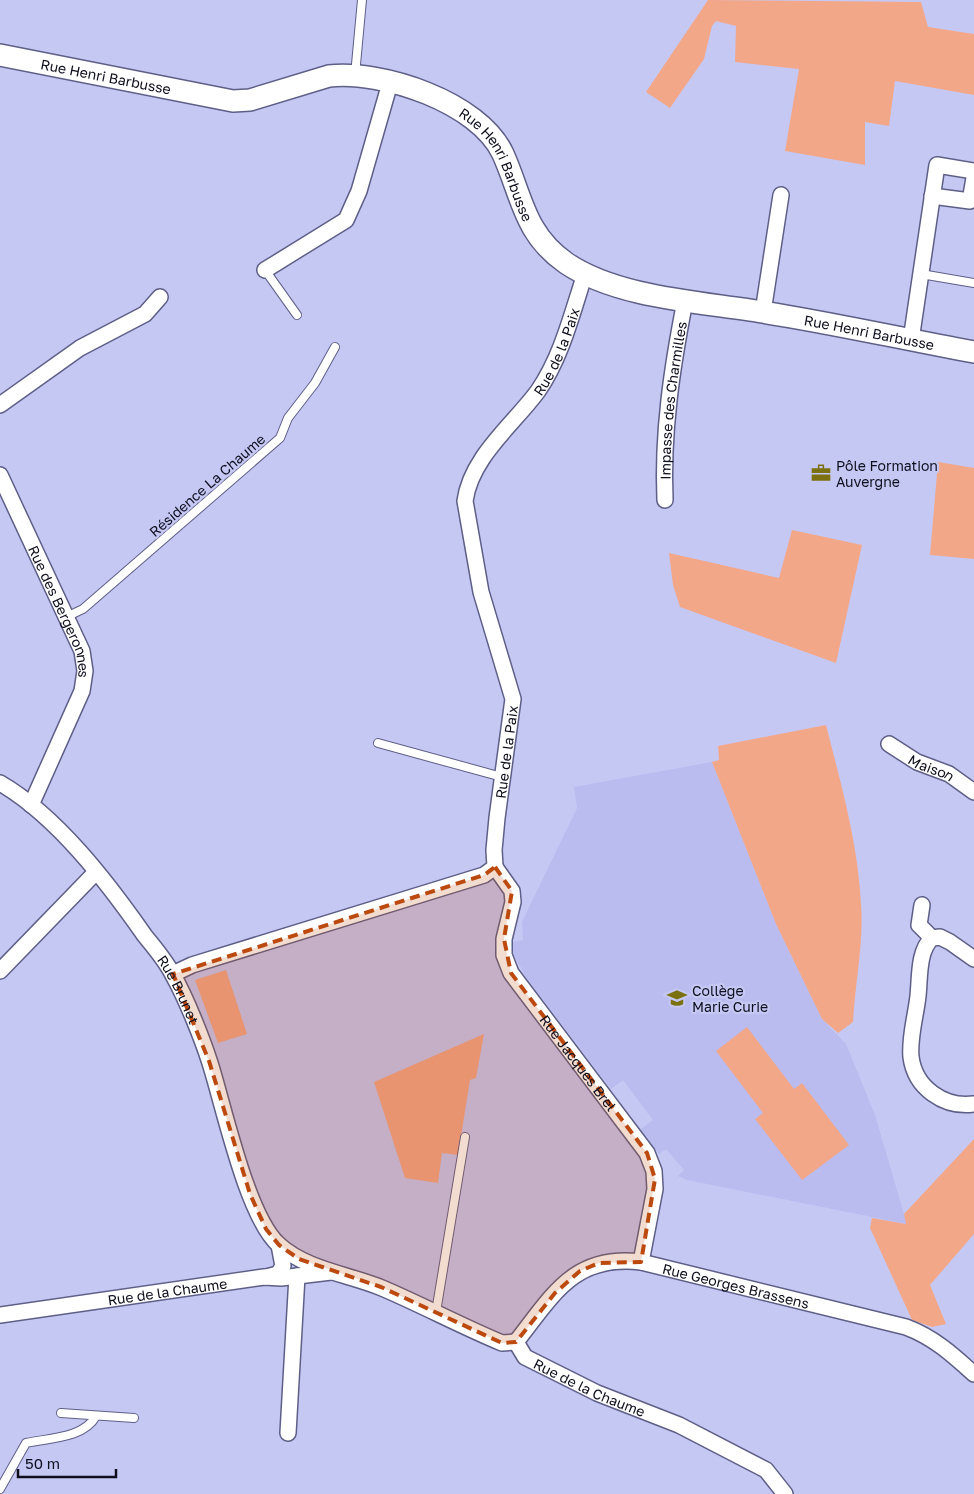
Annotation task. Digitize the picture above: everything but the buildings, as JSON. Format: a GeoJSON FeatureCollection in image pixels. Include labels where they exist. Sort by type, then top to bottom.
{"type":"FeatureCollection","features":[{"type":"Feature","properties":{"kind":"street","name":"Rue Henri Barbusse"},"geometry":{"type":"LineString","coordinates":[[0,55],[136,84],[233,101],[250,100],[329,76],[355,75],[390,83],[450,103],[471,116],[488,133],[503,154],[523,210],[537,234],[565,262],[585,274],[605,282],[685,301],[763,312],[974,352]]}},
{"type":"Feature","properties":{"kind":"street"},"geometry":{"type":"LineString","coordinates":[[265,270],[346,220],[359,191],[390,83]]}},
{"type":"Feature","properties":{"kind":"street"},"geometry":{"type":"LineString","coordinates":[[911,340],[937,165],[974,171]]}},
{"type":"Feature","properties":{"kind":"street"},"geometry":{"type":"LineString","coordinates":[[932,196],[970,201],[974,178]]}},
{"type":"Feature","properties":{"kind":"street"},"geometry":{"type":"LineString","coordinates":[[763,312],[781,195]]}},
{"type":"Feature","properties":{"kind":"street","name":"Rue de la Paix"},"geometry":{"type":"LineString","coordinates":[[495,867],[494,850],[513,700],[481,592],[466,501],[467,490],[483,459],[538,390],[550,369],[566,332],[585,274]]}},
{"type":"Feature","properties":{"kind":"street"},"geometry":{"type":"LineString","coordinates":[[0,405],[80,348],[145,314],[160,296]]}},
{"type":"Feature","properties":{"kind":"street","name":"Impasse des Charmilles"},"geometry":{"type":"LineString","coordinates":[[664,500],[665,430],[675,351],[685,301]]}},
{"type":"Feature","properties":{"kind":"street","name":"Rue des Bergeronnes"},"geometry":{"type":"LineString","coordinates":[[0,476],[82,651],[85,671],[82,690],[31,805]]}},
{"type":"Feature","properties":{"kind":"street","name":"Maison"},"geometry":{"type":"LineString","coordinates":[[889,744],[917,762],[949,774],[974,792]]}},
{"type":"Feature","properties":{"kind":"street","name":"Rue Brunet"},"geometry":{"type":"LineString","coordinates":[[3,790],[31,805],[96,872],[116,895],[173,974],[209,1061],[250,1194],[266,1229],[279,1245]]}},
{"type":"Feature","properties":{"kind":"street"},"geometry":{"type":"LineString","coordinates":[[173,974],[192,965],[484,875],[495,867]]}},
{"type":"Feature","properties":{"kind":"street","name":"Rue Jacques Brel"},"geometry":{"type":"LineString","coordinates":[[495,867],[512,891],[513,902],[504,947],[511,973],[647,1153],[654,1171],[655,1189],[641,1262]]}},
{"type":"Feature","properties":{"kind":"street"},"geometry":{"type":"LineString","coordinates":[[0,971],[96,872]]}},
{"type":"Feature","properties":{"kind":"street"},"geometry":{"type":"LineString","coordinates":[[922,905],[919,925],[932,938]]}},
{"type":"Feature","properties":{"kind":"street"},"geometry":{"type":"LineString","coordinates":[[974,959],[940,937],[932,938],[926,944],[922,960],[911,1056],[915,1073],[926,1088],[939,1099],[956,1104],[974,1104]]}},
{"type":"Feature","properties":{"kind":"street"},"geometry":{"type":"LineString","coordinates":[[264,1278],[278,1274],[283,1266],[279,1245]]}},
{"type":"Feature","properties":{"kind":"street","name":"Rue de la Chaume"},"geometry":{"type":"LineString","coordinates":[[279,1245],[299,1259],[381,1287],[502,1343],[516,1342],[525,1357],[597,1393],[679,1425],[766,1470],[785,1494]]}},
{"type":"Feature","properties":{"kind":"street","name":"Rue Georges Brassens"},"geometry":{"type":"LineString","coordinates":[[516,1342],[555,1293],[580,1272],[599,1263],[613,1260],[641,1262],[906,1327],[924,1334],[941,1344],[974,1374]]}},
{"type":"Feature","properties":{"kind":"street","name":"Rue de la Chaume"},"geometry":{"type":"LineString","coordinates":[[0,1315],[264,1278],[335,1272]]}},
{"type":"Feature","properties":{"kind":"street"},"geometry":{"type":"LineString","coordinates":[[288,1433],[297,1276]]}},
{"type":"Feature","properties":{"kind":"lane"},"geometry":{"type":"LineString","coordinates":[[355,75],[362,0]]}},
{"type":"Feature","properties":{"kind":"lane"},"geometry":{"type":"LineString","coordinates":[[265,270],[296,315]]}},
{"type":"Feature","properties":{"kind":"lane"},"geometry":{"type":"LineString","coordinates":[[921,274],[974,283]]}},
{"type":"Feature","properties":{"kind":"lane","name":"Résidence La Chaume"},"geometry":{"type":"LineString","coordinates":[[66,617],[83,609],[280,438],[285,431],[288,418],[315,383],[335,347]]}},
{"type":"Feature","properties":{"kind":"lane"},"geometry":{"type":"LineString","coordinates":[[378,743],[502,777]]}},
{"type":"Feature","properties":{"kind":"lane"},"geometry":{"type":"LineString","coordinates":[[436,1312],[465,1137]]}},
{"type":"Feature","properties":{"kind":"lane"},"geometry":{"type":"LineString","coordinates":[[62,1413],[134,1418]]}},
{"type":"Feature","properties":{"kind":"lane"},"geometry":{"type":"LineString","coordinates":[[0,1489],[26,1443],[81,1431],[91,1425],[96,1416]]}},
{"type":"Feature","properties":{"kind":"highlighted area"},"geometry":{"type":"Polygon","coordinates":[[[495,867],[512,891],[504,939],[511,973],[647,1153],[655,1179],[641,1262],[599,1263],[580,1271],[555,1293],[516,1342],[502,1343],[381,1287],[299,1259],[279,1245],[266,1229],[250,1194],[209,1061],[173,974],[484,875],[495,867]]]}},
{"type":"Feature","properties":{"kind":"shaded area"},"geometry":{"type":"Polygon","coordinates":[[[708,0],[921,2],[928,27],[974,34],[974,95],[895,81],[889,126],[865,122],[865,165],[785,151],[799,69],[735,62],[736,26],[716,21],[712,26],[704,59],[670,108],[646,92],[708,0]]]}},
{"type":"Feature","properties":{"kind":"shaded area"},"geometry":{"type":"Polygon","coordinates":[[[938,462],[974,468],[974,559],[930,555],[938,462]]]}},
{"type":"Feature","properties":{"kind":"shaded area"},"geometry":{"type":"Polygon","coordinates":[[[792,530],[862,545],[836,663],[680,607],[673,585],[669,553],[779,578],[792,530]]]}},
{"type":"Feature","properties":{"kind":"shaded area"},"geometry":{"type":"Polygon","coordinates":[[[826,725],[853,836],[862,919],[853,1022],[838,1033],[822,1019],[776,924],[712,762],[719,760],[718,746],[826,725]]]}},
{"type":"Feature","properties":{"kind":"shaded area","name":"Collège Marie Curie"},"geometry":{"type":"Polygon","coordinates":[[[712,762],[776,924],[822,1019],[846,1044],[875,1115],[907,1224],[687,1180],[678,1176],[684,1170],[666,1149],[659,1154],[640,1130],[653,1120],[623,1080],[611,1089],[526,977],[514,955],[512,942],[523,940],[522,922],[577,808],[574,787],[712,762]]]}},
{"type":"Feature","properties":{"kind":"shaded area"},"geometry":{"type":"Polygon","coordinates":[[[226,970],[247,1034],[218,1043],[195,980],[226,970]]]}},
{"type":"Feature","properties":{"kind":"shaded area"},"geometry":{"type":"Polygon","coordinates":[[[747,1027],[794,1089],[802,1083],[849,1145],[802,1180],[755,1119],[763,1113],[716,1051],[747,1027]]]}},
{"type":"Feature","properties":{"kind":"shaded area"},"geometry":{"type":"Polygon","coordinates":[[[484,1034],[476,1078],[470,1080],[458,1155],[442,1153],[438,1183],[405,1178],[374,1082],[484,1034]]]}},
{"type":"Feature","properties":{"kind":"shaded area"},"geometry":{"type":"Polygon","coordinates":[[[974,1139],[974,1234],[930,1285],[946,1324],[932,1327],[912,1320],[870,1228],[872,1218],[906,1224],[904,1214],[974,1139]]]}},
{"type":"Feature","properties":{"kind":"place","name":"Pôle Formation Auvergne"},"geometry":{"type":"Point","coordinates":[821,473]}},
{"type":"Feature","properties":{"kind":"place","name":"Collège Marie Curie"},"geometry":{"type":"Point","coordinates":[677,998]}}]}
